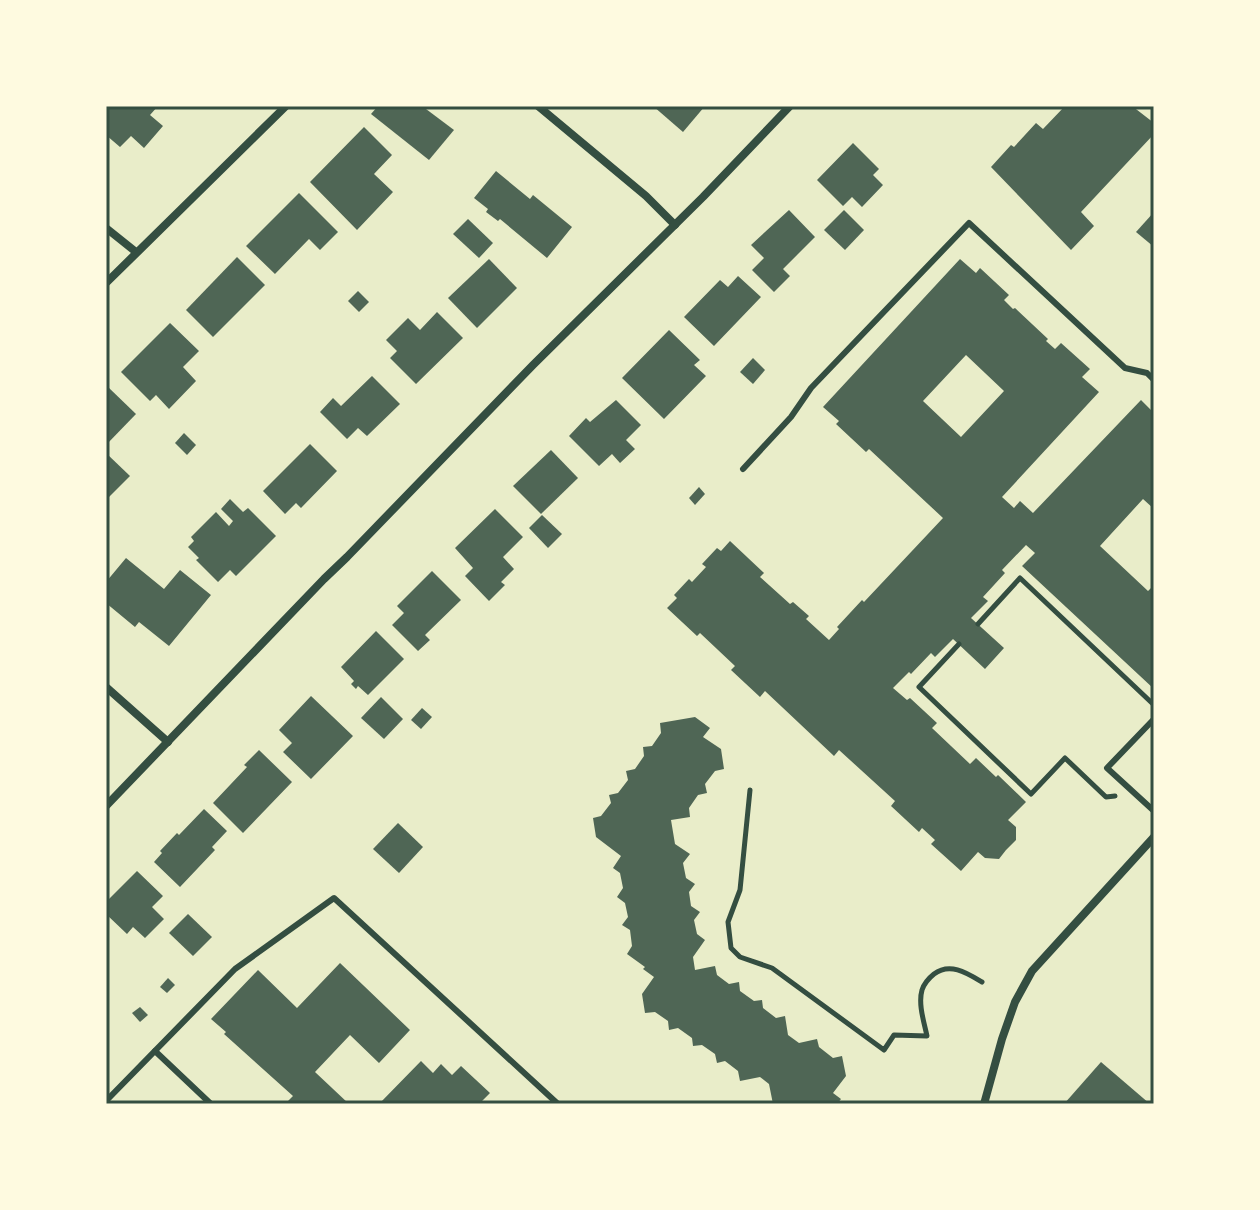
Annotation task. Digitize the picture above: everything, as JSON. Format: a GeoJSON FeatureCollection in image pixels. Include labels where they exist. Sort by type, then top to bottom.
{"type":"FeatureCollection","features":[{"type":"Feature","properties":{"kind":"street"},"geometry":{"type":"LineString","coordinates":[[106,283],[286,106]]}},
{"type":"Feature","properties":{"kind":"street"},"geometry":{"type":"LineString","coordinates":[[538,106],[646,196],[675,225]]}},
{"type":"Feature","properties":{"kind":"street"},"geometry":{"type":"LineString","coordinates":[[106,806],[533,365],[790,106]]}},
{"type":"Feature","properties":{"kind":"street"},"geometry":{"type":"LineString","coordinates":[[106,228],[136,252]]}},
{"type":"Feature","properties":{"kind":"street"},"geometry":{"type":"LineString","coordinates":[[106,687],[168,742]]}},
{"type":"Feature","properties":{"kind":"street"},"geometry":{"type":"LineString","coordinates":[[984,1104],[1010,1015],[1032,971],[1154,837]]}},
{"type":"Feature","properties":{"kind":"lane"},"geometry":{"type":"LineString","coordinates":[[743,469],[791,417],[811,388],[969,223],[1125,368],[1147,373],[1154,380]]}},
{"type":"Feature","properties":{"kind":"lane"},"geometry":{"type":"LineString","coordinates":[[1154,719],[1107,768],[1154,811]]}},
{"type":"Feature","properties":{"kind":"lane"},"geometry":{"type":"LineString","coordinates":[[106,1101],[235,969],[334,898],[558,1104]]}},
{"type":"Feature","properties":{"kind":"lane"},"geometry":{"type":"LineString","coordinates":[[155,1051],[211,1104]]}},
{"type":"Feature","properties":{"kind":"path"},"geometry":{"type":"LineString","coordinates":[[978,624],[1020,578],[1154,705]]}},
{"type":"Feature","properties":{"kind":"path"},"geometry":{"type":"LineString","coordinates":[[959,644],[919,687],[1031,794],[1065,758],[1106,797],[1114,796],[1122,803]]}},
{"type":"Feature","properties":{"kind":"path"},"geometry":{"type":"LineString","coordinates":[[750,790],[740,890],[728,922],[731,948],[740,957],[772,968],[884,1050],[894,1035],[927,1036],[921,991],[929,977],[940,970],[955,968],[982,982]]}},
{"type":"Feature","properties":{"kind":"building"},"geometry":{"type":"Polygon","coordinates":[[[106,106],[158,106],[150,115],[163,126],[144,148],[131,136],[120,147],[106,135],[106,106]]]}},
{"type":"Feature","properties":{"kind":"building"},"geometry":{"type":"Polygon","coordinates":[[[378,106],[422,106],[454,130],[429,160],[371,114],[378,106]]]}},
{"type":"Feature","properties":{"kind":"building"},"geometry":{"type":"Polygon","coordinates":[[[653,106],[705,106],[683,132],[653,106]]]}},
{"type":"Feature","properties":{"kind":"building"},"geometry":{"type":"Polygon","coordinates":[[[1065,106],[1132,106],[1154,123],[1154,134],[1081,212],[1094,226],[1071,250],[991,167],[1036,123],[1043,129],[1065,106]]]}},
{"type":"Feature","properties":{"kind":"building"},"geometry":{"type":"Polygon","coordinates":[[[364,127],[392,155],[374,174],[393,192],[357,230],[310,182],[364,127]]]}},
{"type":"Feature","properties":{"kind":"building"},"geometry":{"type":"Polygon","coordinates":[[[853,143],[879,169],[873,175],[883,185],[862,207],[852,197],[843,206],[817,180],[853,143]]]}},
{"type":"Feature","properties":{"kind":"building"},"geometry":{"type":"Polygon","coordinates":[[[496,171],[530,199],[533,195],[572,227],[547,258],[500,219],[498,221],[486,212],[488,209],[474,198],[496,171]]]}},
{"type":"Feature","properties":{"kind":"building"},"geometry":{"type":"Polygon","coordinates":[[[299,193],[338,232],[320,250],[309,239],[275,274],[246,246],[299,193]]]}},
{"type":"Feature","properties":{"kind":"building"},"geometry":{"type":"Polygon","coordinates":[[[789,210],[815,237],[783,269],[790,276],[774,292],[752,270],[764,258],[751,245],[789,210]]]}},
{"type":"Feature","properties":{"kind":"building"},"geometry":{"type":"Polygon","coordinates":[[[844,210],[864,230],[845,250],[824,230],[844,210]]]}},
{"type":"Feature","properties":{"kind":"building"},"geometry":{"type":"Polygon","coordinates":[[[1154,212],[1154,247],[1136,232],[1154,212]]]}},
{"type":"Feature","properties":{"kind":"building"},"geometry":{"type":"Polygon","coordinates":[[[468,219],[493,243],[479,258],[453,234],[468,219]]]}},
{"type":"Feature","properties":{"kind":"building"},"geometry":{"type":"Polygon","coordinates":[[[237,257],[265,285],[213,337],[186,310],[237,257]]]}},
{"type":"Feature","properties":{"kind":"building"},"geometry":{"type":"Polygon","coordinates":[[[489,259],[517,288],[477,328],[448,298],[489,259]]]}},
{"type":"Feature","properties":{"kind":"building"},"geometry":{"type":"Polygon","coordinates":[[[960,259],[976,273],[980,268],[1009,295],[1004,300],[1055,349],[1061,343],[1090,369],[1082,377],[1099,392],[1002,497],[1014,508],[1020,501],[1033,513],[1141,400],[1154,413],[1154,509],[1143,499],[1100,546],[1148,591],[1154,585],[1154,689],[1022,566],[1035,553],[1026,545],[1002,570],[1005,573],[983,597],[988,601],[971,618],[1004,648],[985,669],[953,639],[935,657],[931,653],[893,688],[907,700],[910,698],[937,723],[932,728],[970,764],[976,758],[1026,802],[1008,820],[1016,827],[1016,840],[999,859],[985,858],[978,852],[961,871],[931,844],[935,840],[922,828],[919,832],[891,806],[895,801],[839,750],[834,756],[765,691],[760,697],[731,670],[735,666],[667,608],[689,579],[692,582],[706,567],[702,564],[717,548],[721,551],[730,541],[764,573],[760,577],[790,604],[793,602],[809,616],[806,619],[829,640],[862,600],[864,602],[943,518],[869,449],[866,452],[823,407],[960,259]],[[966,355],[923,401],[961,437],[1004,391],[966,355]]]}},
{"type":"Feature","properties":{"kind":"building"},"geometry":{"type":"Polygon","coordinates":[[[738,276],[761,297],[714,346],[684,317],[720,280],[728,287],[738,276]]]}},
{"type":"Feature","properties":{"kind":"building"},"geometry":{"type":"Polygon","coordinates":[[[358,291],[369,302],[359,312],[348,301],[358,291]]]}},
{"type":"Feature","properties":{"kind":"building"},"geometry":{"type":"Polygon","coordinates":[[[437,312],[463,338],[416,384],[390,358],[397,351],[386,340],[408,318],[420,330],[437,312]]]}},
{"type":"Feature","properties":{"kind":"building"},"geometry":{"type":"Polygon","coordinates":[[[170,323],[199,351],[183,367],[196,381],[169,409],[156,395],[150,401],[121,372],[170,323]]]}},
{"type":"Feature","properties":{"kind":"building"},"geometry":{"type":"Polygon","coordinates":[[[669,330],[700,360],[694,365],[706,376],[664,419],[622,378],[669,330]]]}},
{"type":"Feature","properties":{"kind":"building"},"geometry":{"type":"Polygon","coordinates":[[[753,358],[765,370],[753,384],[740,372],[753,358]]]}},
{"type":"Feature","properties":{"kind":"building"},"geometry":{"type":"Polygon","coordinates":[[[372,376],[400,404],[367,436],[358,428],[347,439],[320,412],[333,398],[341,406],[372,376]]]}},
{"type":"Feature","properties":{"kind":"building"},"geometry":{"type":"Polygon","coordinates":[[[108,387],[136,414],[106,445],[106,389],[108,387]]]}},
{"type":"Feature","properties":{"kind":"building"},"geometry":{"type":"Polygon","coordinates":[[[616,400],[641,425],[626,440],[635,449],[620,463],[612,454],[599,466],[569,436],[586,418],[590,422],[616,400]]]}},
{"type":"Feature","properties":{"kind":"building"},"geometry":{"type":"Polygon","coordinates":[[[184,433],[196,445],[187,455],[175,443],[184,433]]]}},
{"type":"Feature","properties":{"kind":"building"},"geometry":{"type":"Polygon","coordinates":[[[310,444],[337,471],[301,508],[296,503],[285,514],[263,491],[310,444]]]}},
{"type":"Feature","properties":{"kind":"building"},"geometry":{"type":"Polygon","coordinates":[[[551,450],[578,478],[541,514],[513,486],[551,450]]]}},
{"type":"Feature","properties":{"kind":"building"},"geometry":{"type":"Polygon","coordinates":[[[106,453],[130,476],[106,500],[106,453]]]}},
{"type":"Feature","properties":{"kind":"building"},"geometry":{"type":"Polygon","coordinates":[[[699,487],[705,494],[695,505],[689,498],[699,487]]]}},
{"type":"Feature","properties":{"kind":"building"},"geometry":{"type":"Polygon","coordinates":[[[230,499],[243,512],[248,508],[276,536],[236,576],[230,570],[218,582],[188,547],[194,541],[191,537],[216,512],[229,526],[233,521],[221,509],[230,499]]]}},
{"type":"Feature","properties":{"kind":"building"},"geometry":{"type":"Polygon","coordinates":[[[495,509],[523,537],[503,557],[514,569],[501,582],[505,585],[489,601],[465,576],[473,568],[455,548],[495,509]]]}},
{"type":"Feature","properties":{"kind":"building"},"geometry":{"type":"Polygon","coordinates":[[[542,515],[562,534],[548,548],[529,528],[542,515]]]}},
{"type":"Feature","properties":{"kind":"building"},"geometry":{"type":"Polygon","coordinates":[[[126,558],[164,589],[180,570],[211,595],[169,646],[139,622],[135,627],[106,603],[106,582],[126,558]]]}},
{"type":"Feature","properties":{"kind":"building"},"geometry":{"type":"Polygon","coordinates":[[[432,571],[461,600],[425,635],[430,640],[418,651],[392,625],[404,613],[397,606],[432,571]]]}},
{"type":"Feature","properties":{"kind":"building"},"geometry":{"type":"Polygon","coordinates":[[[376,631],[404,659],[368,695],[351,684],[354,681],[341,667],[376,631]]]}},
{"type":"Feature","properties":{"kind":"building"},"geometry":{"type":"Polygon","coordinates":[[[311,696],[353,736],[311,779],[283,752],[292,743],[279,730],[311,696]]]}},
{"type":"Feature","properties":{"kind":"building"},"geometry":{"type":"Polygon","coordinates":[[[381,697],[403,719],[384,739],[361,718],[381,697]]]}},
{"type":"Feature","properties":{"kind":"building"},"geometry":{"type":"Polygon","coordinates":[[[422,708],[432,717],[421,729],[411,720],[422,708]]]}},
{"type":"Feature","properties":{"kind":"building"},"geometry":{"type":"Polygon","coordinates":[[[695,717],[710,728],[703,737],[721,749],[724,769],[715,771],[705,784],[707,793],[698,795],[689,808],[690,817],[671,820],[675,844],[690,854],[683,863],[686,878],[695,884],[689,892],[691,906],[700,912],[694,920],[697,934],[705,940],[693,957],[695,970],[715,966],[717,975],[729,984],[739,982],[740,991],[754,1001],[762,1000],[763,1008],[776,1018],[785,1016],[788,1035],[799,1043],[817,1039],[819,1047],[833,1058],[842,1056],[846,1076],[833,1093],[841,1099],[837,1104],[773,1104],[769,1084],[760,1077],[740,1081],[738,1071],[725,1061],[717,1063],[715,1054],[702,1045],[693,1046],[692,1038],[678,1028],[669,1030],[668,1021],[655,1012],[645,1013],[642,994],[654,977],[627,954],[632,946],[630,930],[622,925],[628,917],[625,903],[617,897],[623,888],[620,873],[613,868],[621,856],[596,837],[593,818],[601,816],[611,803],[609,795],[618,793],[628,780],[626,771],[635,769],[644,756],[643,747],[652,746],[661,733],[660,723],[695,717]]]}},
{"type":"Feature","properties":{"kind":"building"},"geometry":{"type":"Polygon","coordinates":[[[259,750],[292,782],[243,833],[213,803],[259,750]]]}},
{"type":"Feature","properties":{"kind":"building"},"geometry":{"type":"Polygon","coordinates":[[[204,809],[227,831],[212,847],[215,850],[180,887],[154,862],[162,853],[160,851],[204,809]]]}},
{"type":"Feature","properties":{"kind":"building"},"geometry":{"type":"Polygon","coordinates":[[[398,823],[423,847],[399,873],[373,849],[398,823]]]}},
{"type":"Feature","properties":{"kind":"building"},"geometry":{"type":"Polygon","coordinates":[[[137,871],[163,896],[152,907],[164,919],[145,938],[133,927],[127,934],[106,914],[106,902],[137,871]]]}},
{"type":"Feature","properties":{"kind":"building"},"geometry":{"type":"Polygon","coordinates":[[[188,914],[212,937],[193,956],[169,933],[188,914]]]}},
{"type":"Feature","properties":{"kind":"building"},"geometry":{"type":"Polygon","coordinates":[[[340,963],[410,1030],[379,1063],[350,1035],[315,1072],[349,1104],[285,1104],[293,1096],[211,1019],[258,970],[297,1008],[340,963]]]}},
{"type":"Feature","properties":{"kind":"building"},"geometry":{"type":"Polygon","coordinates":[[[168,978],[175,985],[167,993],[160,987],[168,978]]]}},
{"type":"Feature","properties":{"kind":"building"},"geometry":{"type":"Polygon","coordinates":[[[140,1007],[148,1015],[140,1022],[132,1013],[140,1007]]]}},
{"type":"Feature","properties":{"kind":"building"},"geometry":{"type":"Polygon","coordinates":[[[421,1061],[433,1073],[441,1064],[452,1075],[461,1066],[490,1093],[479,1104],[379,1104],[421,1061]]]}},
{"type":"Feature","properties":{"kind":"building"},"geometry":{"type":"Polygon","coordinates":[[[1101,1062],[1150,1104],[1064,1104],[1101,1062]]]}}]}
